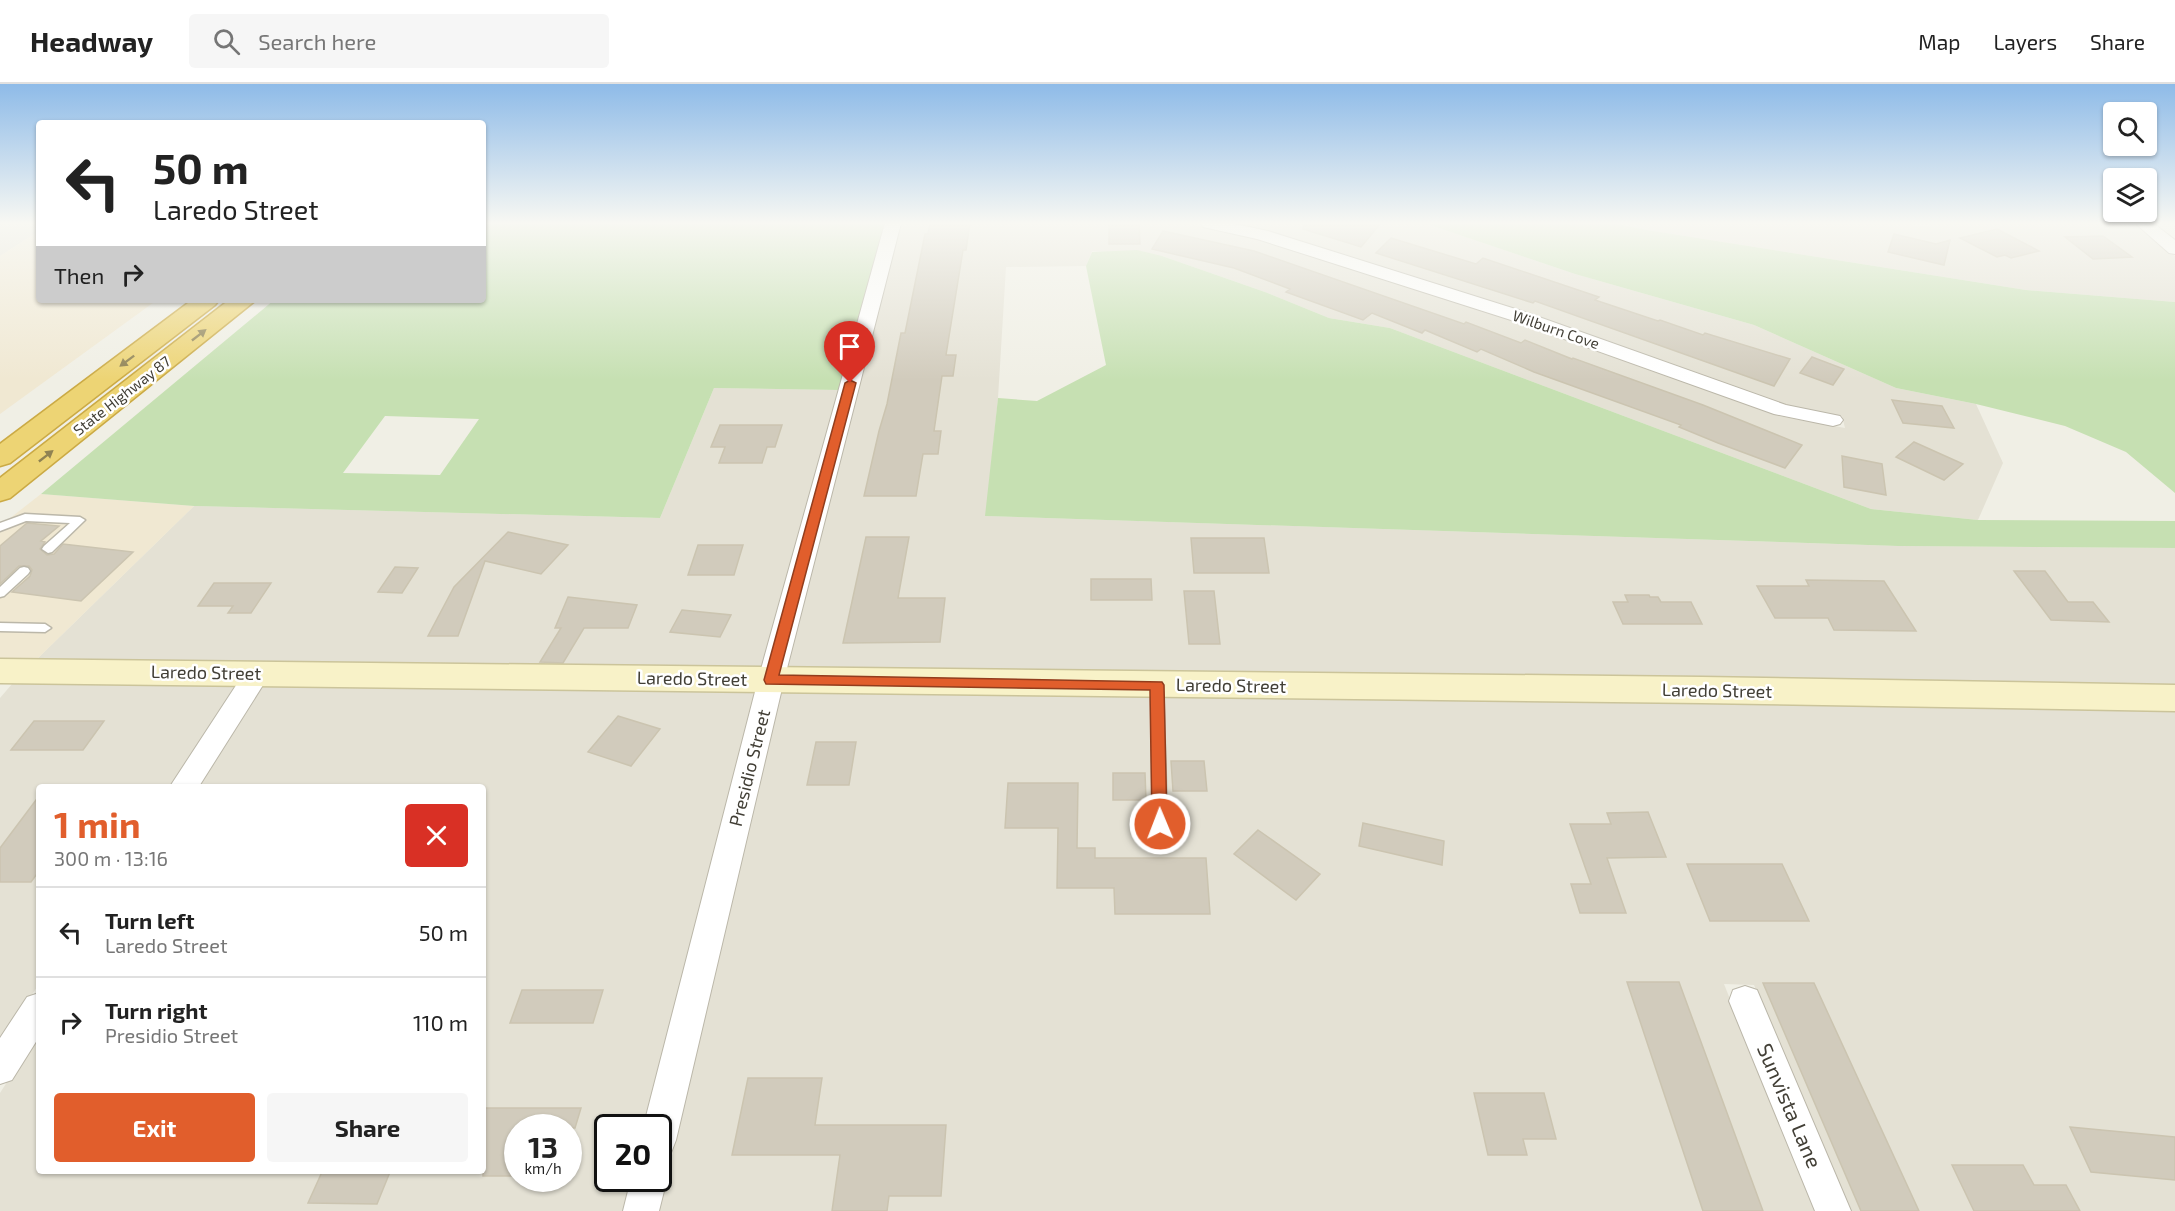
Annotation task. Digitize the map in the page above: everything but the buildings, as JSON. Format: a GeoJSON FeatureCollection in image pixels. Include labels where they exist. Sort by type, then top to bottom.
{"type":"FeatureCollection","features":[{"type":"Feature","properties":{"kind":"highway"},"geometry":{"type":"LineString","coordinates":[[0,457],[203,303]]}},
{"type":"Feature","properties":{"kind":"highway","name":"State Highway 87"},"geometry":{"type":"LineString","coordinates":[[0,492],[240,303]]}},
{"type":"Feature","properties":{"kind":"street","name":"Presidio Street"},"geometry":{"type":"LineString","coordinates":[[664,1114],[771,680],[879,276]]}},
{"type":"Feature","properties":{"kind":"street","name":"Wilburn Cove"},"geometry":{"type":"LineString","coordinates":[[1390,276],[1518,316],[1782,410],[1833,420]]}},
{"type":"Feature","properties":{"kind":"street","name":"Laredo Street"},"geometry":{"type":"LineString","coordinates":[[0,671],[1702,690],[2175,698]]}},
{"type":"Feature","properties":{"kind":"street"},"geometry":{"type":"LineString","coordinates":[[186,784],[257,674]]}},
{"type":"Feature","properties":{"kind":"street","name":"Sunvista Lane"},"geometry":{"type":"LineString","coordinates":[[1745,1001],[1833,1211]]}},
{"type":"Feature","properties":{"kind":"street"},"geometry":{"type":"LineString","coordinates":[[0,1068],[36,1013]]}},
{"type":"Feature","properties":{"kind":"street"},"geometry":{"type":"LineString","coordinates":[[641,1211],[646,1192]]}},
{"type":"Feature","properties":{"kind":"lane"},"geometry":{"type":"LineString","coordinates":[[0,526],[25,517],[80,520],[48,549]]}},
{"type":"Feature","properties":{"kind":"lane"},"geometry":{"type":"LineString","coordinates":[[0,593],[24,571]]}},
{"type":"Feature","properties":{"kind":"lane"},"geometry":{"type":"LineString","coordinates":[[0,627],[45,628]]}},
{"type":"Feature","properties":{"kind":"lane"},"geometry":{"type":"LineString","coordinates":[[1157,685],[1160,824]]}},
{"type":"Feature","properties":{"kind":"shaded area"},"geometry":{"type":"Polygon","coordinates":[[[0,276],[36,276],[36,303],[153,303],[0,414],[0,276]]]}},
{"type":"Feature","properties":{"kind":"shaded area"},"geometry":{"type":"Polygon","coordinates":[[[887,276],[1005,276],[998,398],[986,516],[1898,546],[2175,548],[2175,688],[786,670],[887,276]]]}},
{"type":"Feature","properties":{"kind":"shaded area"},"geometry":{"type":"Polygon","coordinates":[[[1218,276],[1373,276],[1515,321],[1779,416],[1845,428],[1842,416],[1782,404],[1398,276],[1581,276],[1754,325],[1896,388],[1976,404],[2003,463],[1978,520],[1871,509],[1390,328],[1329,318],[1218,276]]]}},
{"type":"Feature","properties":{"kind":"shaded area"},"geometry":{"type":"Polygon","coordinates":[[[1935,276],[2175,276],[2175,302],[2026,290],[1935,276]]]}},
{"type":"Feature","properties":{"kind":"shaded area"},"geometry":{"type":"Polygon","coordinates":[[[714,388],[839,390],[762,669],[33,663],[194,506],[660,518],[714,388]]]}},
{"type":"Feature","properties":{"kind":"shaded area"},"geometry":{"type":"Polygon","coordinates":[[[41,494],[194,506],[33,663],[0,663],[0,526],[41,494]]]}},
{"type":"Feature","properties":{"kind":"shaded area"},"geometry":{"type":"Polygon","coordinates":[[[12,684],[236,686],[171,784],[36,784],[36,989],[0,1043],[0,698],[12,684]]]}},
{"type":"Feature","properties":{"kind":"shaded area"},"geometry":{"type":"Polygon","coordinates":[[[261,686],[756,690],[649,1114],[594,1114],[594,1192],[629,1192],[624,1211],[0,1211],[0,1093],[36,1037],[36,1174],[486,1174],[486,784],[198,784],[261,686]]]}},
{"type":"Feature","properties":{"kind":"shaded area"},"geometry":{"type":"Polygon","coordinates":[[[781,691],[2175,709],[2175,1211],[1850,1211],[1754,985],[1724,984],[1815,1211],[659,1211],[663,1192],[672,1192],[672,1156],[781,691]]]}},
{"type":"Feature","properties":{"kind":"green space"},"geometry":{"type":"Polygon","coordinates":[[[486,276],[871,276],[839,390],[714,388],[660,518],[194,506],[41,494],[270,303],[486,303],[486,276]],[[385,416],[343,473],[440,475],[479,419],[385,416]]]}},
{"type":"Feature","properties":{"kind":"green space"},"geometry":{"type":"Polygon","coordinates":[[[1088,276],[1218,276],[1329,318],[1390,328],[1871,509],[1978,520],[2175,521],[2175,548],[1898,546],[985,516],[998,398],[1037,401],[1106,365],[1088,276]]]}},
{"type":"Feature","properties":{"kind":"green space"},"geometry":{"type":"Polygon","coordinates":[[[1581,276],[1935,276],[2026,290],[2175,302],[2175,493],[2126,452],[2065,426],[1976,404],[1896,388],[1754,325],[1581,276]]]}},
{"type":"Feature","properties":{"kind":"route"},"geometry":{"type":"LineString","coordinates":[[850,383],[771,680],[1157,685],[1160,824]]}}]}
